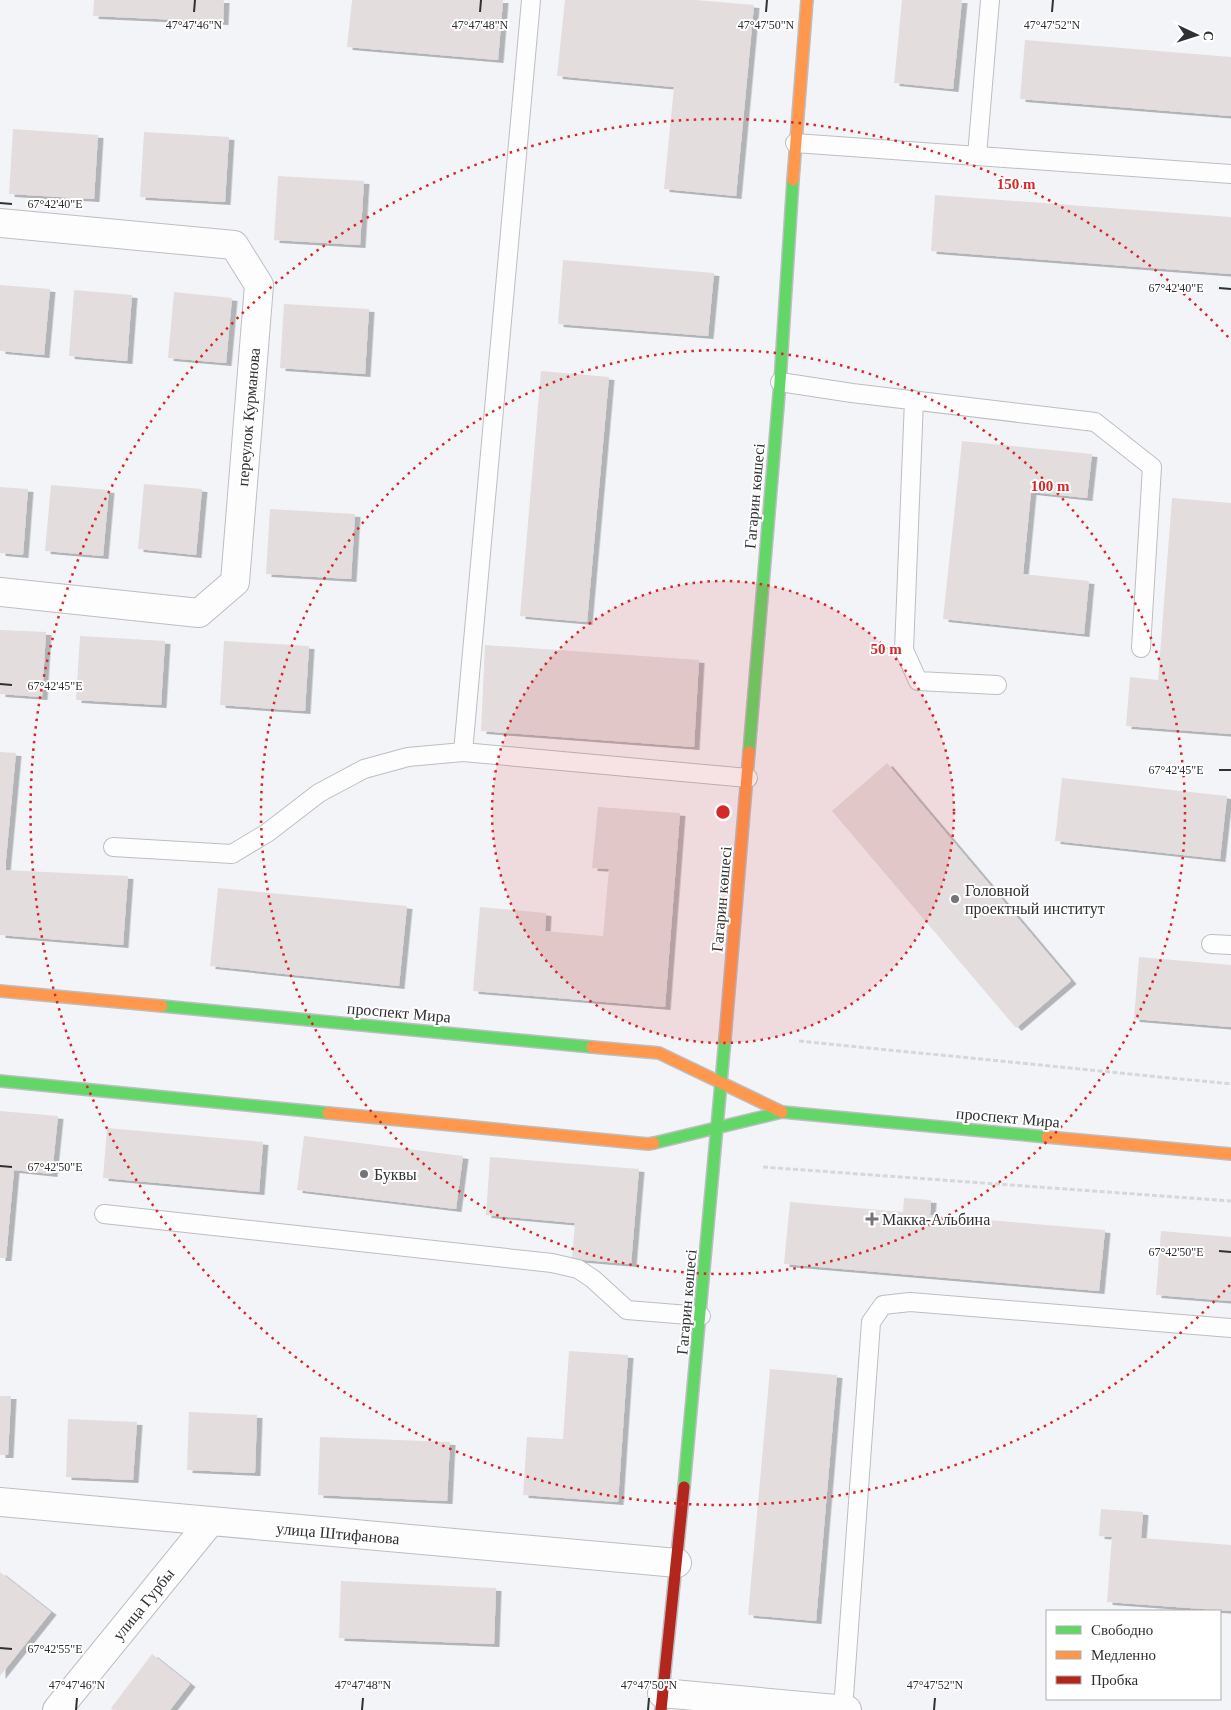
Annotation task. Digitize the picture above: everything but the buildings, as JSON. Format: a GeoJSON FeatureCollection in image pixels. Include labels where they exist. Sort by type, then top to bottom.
{"type":"FeatureCollection","features":[{"type":"Feature","properties":{"kind":"main road","name":"Гагарин көшесі"},"geometry":{"type":"LineString","coordinates":[[661,1701],[677,1563],[722,1083],[780,382],[795,144],[807,0]]}},
{"type":"Feature","properties":{"kind":"main road","name":"проспект Мира"},"geometry":{"type":"LineString","coordinates":[[0,991],[658,1053],[782,1112]]}},
{"type":"Feature","properties":{"kind":"main road","name":"проспект Мира"},"geometry":{"type":"LineString","coordinates":[[0,1080],[648,1144],[782,1112],[1231,1154]]}},
{"type":"Feature","properties":{"kind":"street","name":"переулок Курманова"},"geometry":{"type":"LineString","coordinates":[[0,223],[234,245],[259,285],[235,582],[199,613],[0,592]]}},
{"type":"Feature","properties":{"kind":"street","name":"улица Штифанова"},"geometry":{"type":"LineString","coordinates":[[0,1502],[677,1563]]}},
{"type":"Feature","properties":{"kind":"street","name":"улица Гурбы"},"geometry":{"type":"LineString","coordinates":[[57,1710],[210,1522]]}},
{"type":"Feature","properties":{"kind":"street"},"geometry":{"type":"LineString","coordinates":[[661,1701],[847,1710]]}},
{"type":"Feature","properties":{"kind":"lane"},"geometry":{"type":"LineString","coordinates":[[463,752],[531,0]]}},
{"type":"Feature","properties":{"kind":"lane"},"geometry":{"type":"LineString","coordinates":[[977,156],[990,0]]}},
{"type":"Feature","properties":{"kind":"lane"},"geometry":{"type":"LineString","coordinates":[[795,144],[1231,174]]}},
{"type":"Feature","properties":{"kind":"lane"},"geometry":{"type":"LineString","coordinates":[[780,382],[1095,422],[1152,467],[1141,648]]}},
{"type":"Feature","properties":{"kind":"lane"},"geometry":{"type":"LineString","coordinates":[[914,400],[904,650],[918,681],[997,685]]}},
{"type":"Feature","properties":{"kind":"lane"},"geometry":{"type":"LineString","coordinates":[[113,847],[232,854],[267,834],[320,794],[364,769],[408,757],[463,752],[748,778]]}},
{"type":"Feature","properties":{"kind":"lane"},"geometry":{"type":"LineString","coordinates":[[1211,944],[1231,945]]}},
{"type":"Feature","properties":{"kind":"lane"},"geometry":{"type":"LineString","coordinates":[[104,1214],[552,1263],[578,1269],[593,1279],[627,1310],[701,1316]]}},
{"type":"Feature","properties":{"kind":"lane"},"geometry":{"type":"LineString","coordinates":[[843,1710],[871,1322],[883,1304],[910,1302],[1231,1328]]}},
{"type":"Feature","properties":{"kind":"path"},"geometry":{"type":"LineString","coordinates":[[799,1041],[1231,1084]]}},
{"type":"Feature","properties":{"kind":"path"},"geometry":{"type":"LineString","coordinates":[[763,1168],[1231,1201]]}},
{"type":"Feature","properties":{"kind":"traffic: fast"},"geometry":{"type":"LineString","coordinates":[[749,752],[780,382],[793,180]]}},
{"type":"Feature","properties":{"kind":"traffic: fast"},"geometry":{"type":"LineString","coordinates":[[162,1006],[592,1047]]}},
{"type":"Feature","properties":{"kind":"traffic: fast"},"geometry":{"type":"LineString","coordinates":[[684,1487],[725,1039]]}},
{"type":"Feature","properties":{"kind":"traffic: fast"},"geometry":{"type":"LineString","coordinates":[[0,1081],[328,1113]]}},
{"type":"Feature","properties":{"kind":"traffic: fast"},"geometry":{"type":"LineString","coordinates":[[654,1143],[782,1112],[1047,1137]]}},
{"type":"Feature","properties":{"kind":"traffic: slow"},"geometry":{"type":"LineString","coordinates":[[793,180],[807,0]]}},
{"type":"Feature","properties":{"kind":"traffic: slow"},"geometry":{"type":"LineString","coordinates":[[725,1039],[749,752]]}},
{"type":"Feature","properties":{"kind":"traffic: slow"},"geometry":{"type":"LineString","coordinates":[[0,991],[162,1006]]}},
{"type":"Feature","properties":{"kind":"traffic: slow"},"geometry":{"type":"LineString","coordinates":[[592,1047],[659,1053],[782,1112]]}},
{"type":"Feature","properties":{"kind":"traffic: slow"},"geometry":{"type":"LineString","coordinates":[[328,1113],[648,1144],[654,1143]]}},
{"type":"Feature","properties":{"kind":"traffic: slow"},"geometry":{"type":"LineString","coordinates":[[1047,1137],[1231,1154]]}},
{"type":"Feature","properties":{"kind":"traffic: jam"},"geometry":{"type":"LineString","coordinates":[[661,1710],[684,1487]]}},
{"type":"Feature","properties":{"kind":"place","name":"Головной проектный институт"},"geometry":{"type":"Point","coordinates":[955,899]}},
{"type":"Feature","properties":{"kind":"place","name":"Буквы"},"geometry":{"type":"Point","coordinates":[364,1174]}},
{"type":"Feature","properties":{"kind":"place","name":"Макка-Альбина"},"geometry":{"type":"Point","coordinates":[872,1219]}}]}
